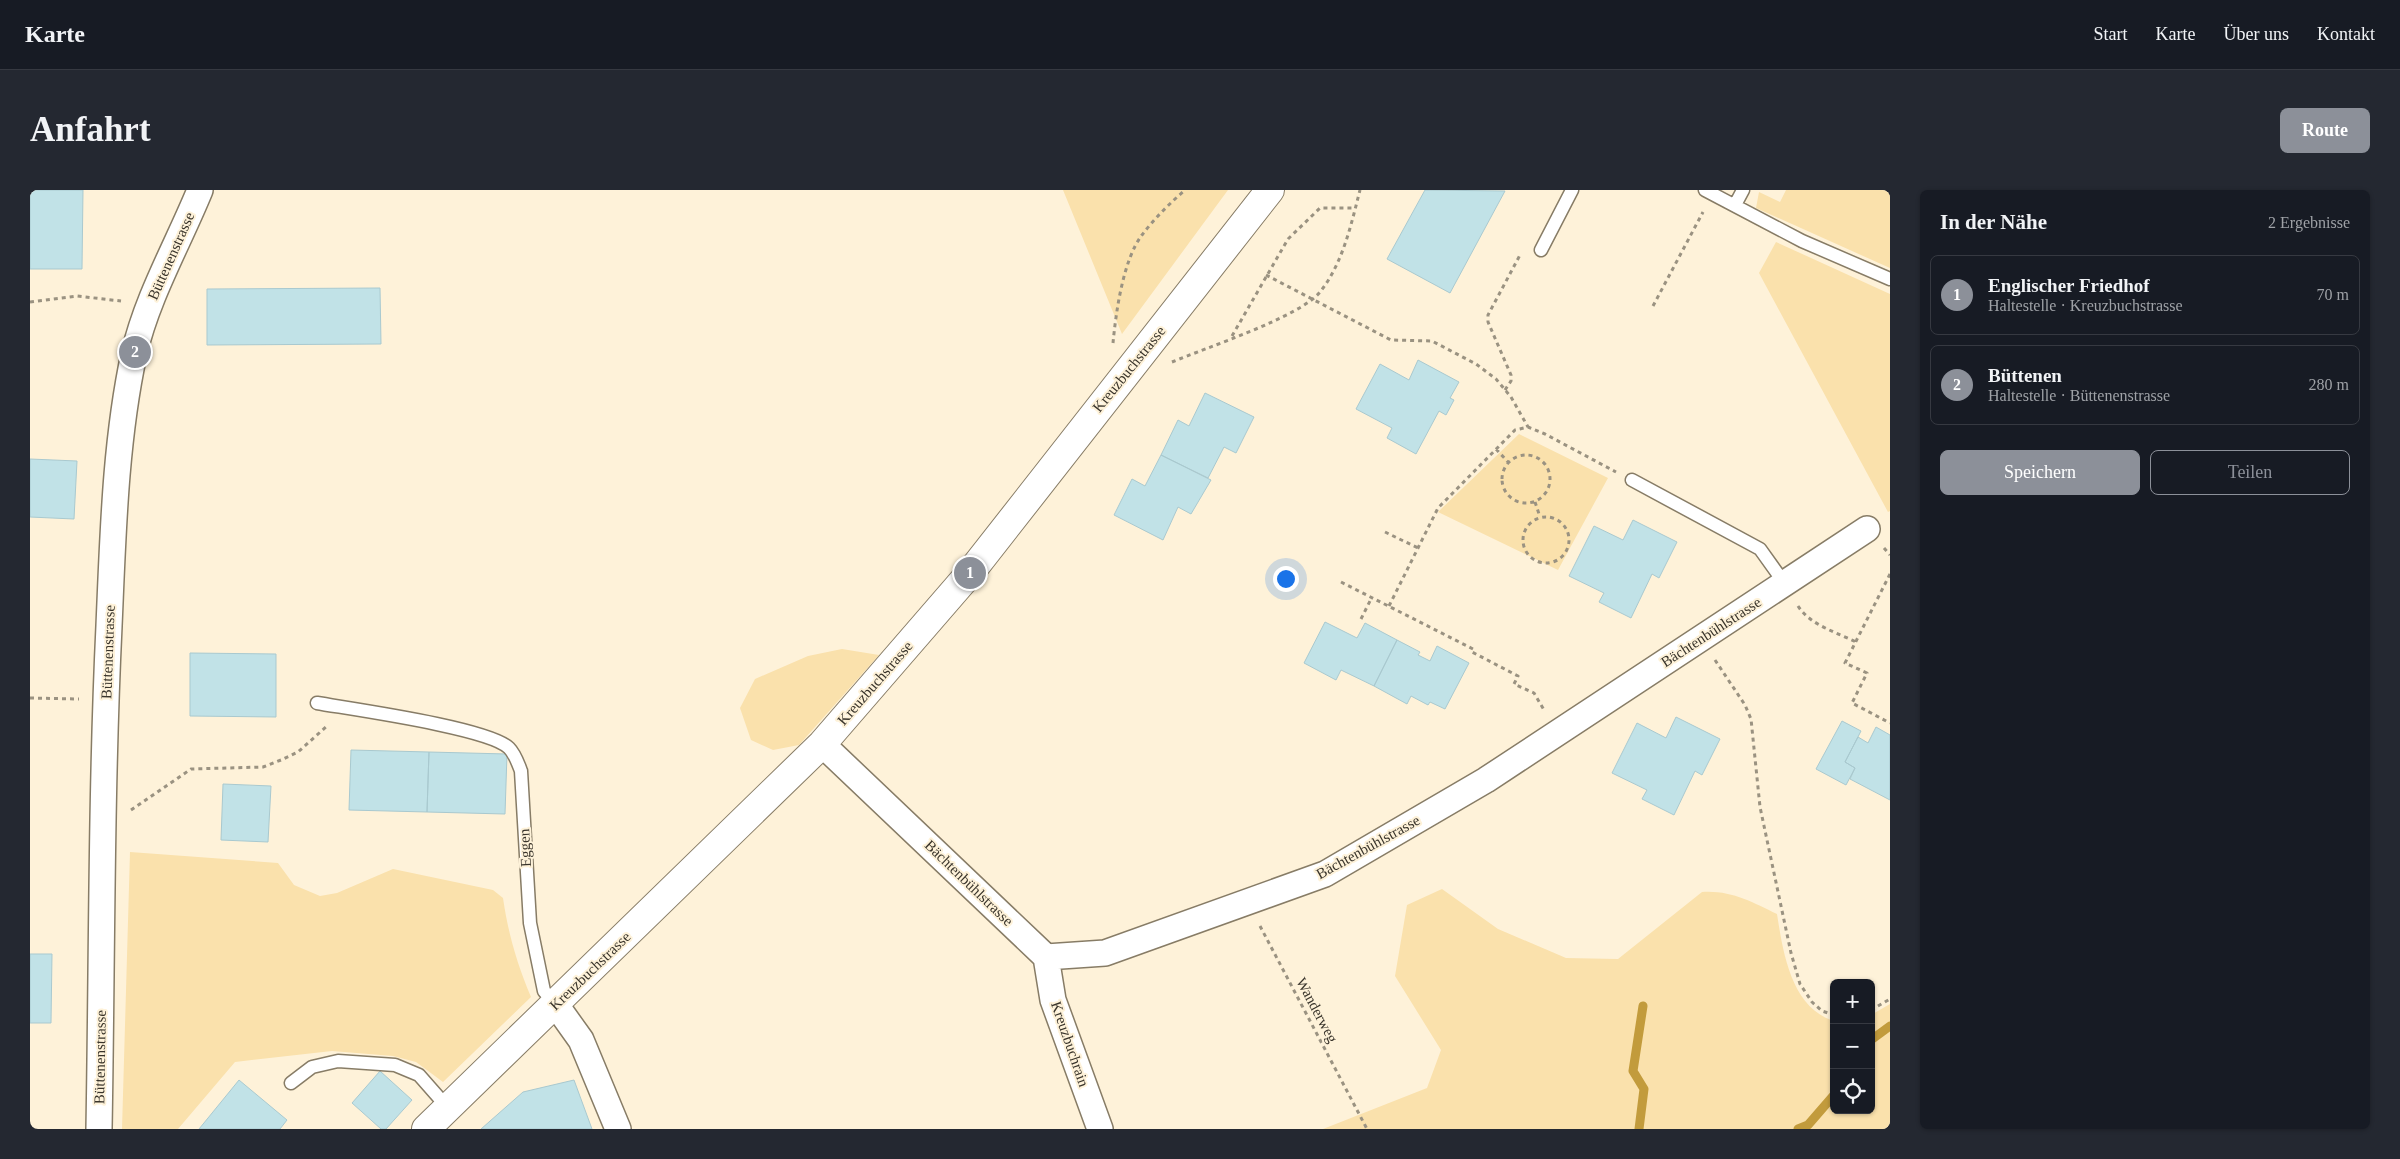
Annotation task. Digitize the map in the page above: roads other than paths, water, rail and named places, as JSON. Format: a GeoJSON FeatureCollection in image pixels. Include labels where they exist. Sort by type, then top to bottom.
{"type":"FeatureCollection","features":[{"type":"Feature","properties":{"kind":"street","name":"Büttenenstrasse"},"geometry":{"type":"LineString","coordinates":[[99,1129],[107,677],[116,479],[125,402],[135,352],[148,306],[200,190]]}},
{"type":"Feature","properties":{"kind":"street","name":"Kreuzbuchstrasse"},"geometry":{"type":"LineString","coordinates":[[426,1129],[556,1005],[822,744],[970,573],[1270,190]]}},
{"type":"Feature","properties":{"kind":"street","name":"Bächtenbühlstrasse"},"geometry":{"type":"LineString","coordinates":[[822,744],[1046,957],[1105,953],[1325,874],[1486,780],[1867,529]]}},
{"type":"Feature","properties":{"kind":"street","name":"Kreuzbuchrain"},"geometry":{"type":"LineString","coordinates":[[1046,957],[1053,1000],[1100,1129]]}},
{"type":"Feature","properties":{"kind":"street","name":"Eggen"},"geometry":{"type":"LineString","coordinates":[[556,1005],[581,1040],[618,1129]]}},
{"type":"Feature","properties":{"kind":"lane"},"geometry":{"type":"LineString","coordinates":[[1541,250],[1572,190]]}},
{"type":"Feature","properties":{"kind":"lane"},"geometry":{"type":"LineString","coordinates":[[1705,190],[1802,241],[1890,279]]}},
{"type":"Feature","properties":{"kind":"lane"},"geometry":{"type":"LineString","coordinates":[[1735,205],[1743,190]]}},
{"type":"Feature","properties":{"kind":"lane"},"geometry":{"type":"LineString","coordinates":[[1632,480],[1760,549],[1785,584]]}},
{"type":"Feature","properties":{"kind":"lane","name":"Eggen"},"geometry":{"type":"LineString","coordinates":[[317,703],[482,734],[509,748],[518,760],[521,771],[530,923],[536,963],[544,991],[556,1005]]}},
{"type":"Feature","properties":{"kind":"lane"},"geometry":{"type":"LineString","coordinates":[[291,1083],[312,1068],[338,1061],[395,1065],[419,1075],[448,1108]]}},
{"type":"Feature","properties":{"kind":"waterway"},"geometry":{"type":"LineString","coordinates":[[1639,1129],[1644,1089],[1633,1071],[1643,1006]]}},
{"type":"Feature","properties":{"kind":"waterway"},"geometry":{"type":"LineString","coordinates":[[1875,1037],[1890,1026]]}},
{"type":"Feature","properties":{"kind":"waterway"},"geometry":{"type":"LineString","coordinates":[[1798,1129],[1808,1125],[1830,1100]]}},
{"type":"Feature","properties":{"kind":"place","name":"Büttenen"},"geometry":{"type":"Point","coordinates":[135,352]}},
{"type":"Feature","properties":{"kind":"place","name":"Englischer Friedhof"},"geometry":{"type":"Point","coordinates":[970,573]}}]}
